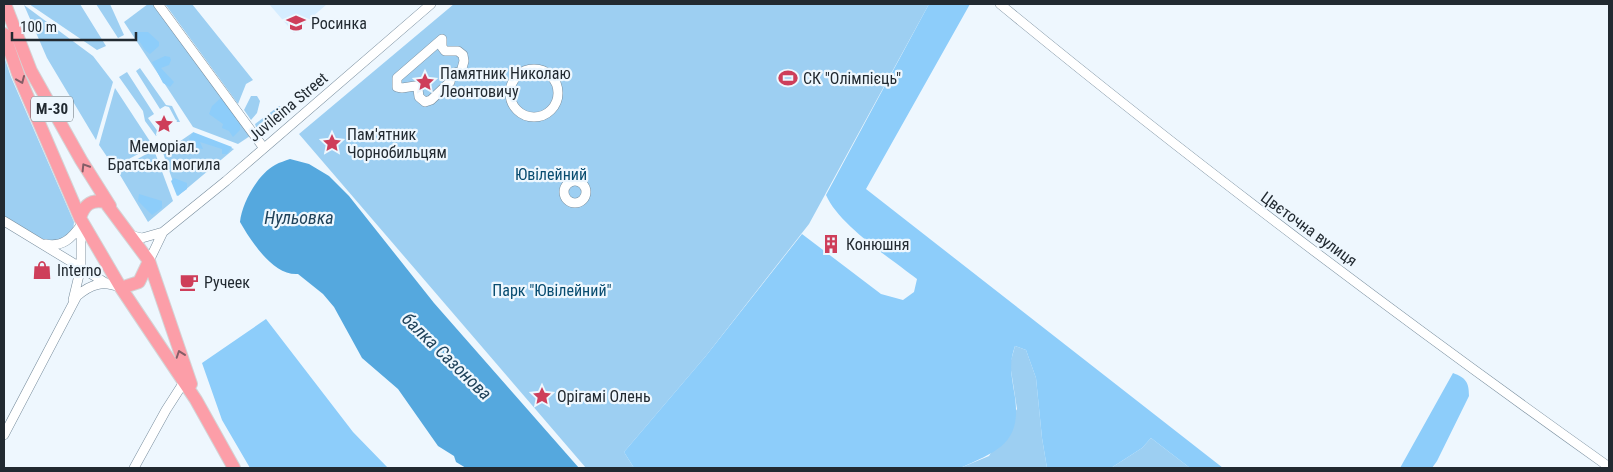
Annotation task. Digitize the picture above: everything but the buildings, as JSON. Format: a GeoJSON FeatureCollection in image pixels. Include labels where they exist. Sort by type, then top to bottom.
{"type":"FeatureCollection","features":[{"type":"Feature","properties":{"kind":"highway","name":"М-30"},"geometry":{"type":"LineString","coordinates":[[5,4],[31,71],[81,160],[126,232],[149,261],[196,400]]}},
{"type":"Feature","properties":{"kind":"highway","name":"М-30"},"geometry":{"type":"LineString","coordinates":[[4,34],[18,74],[81,221],[121,288],[196,400],[234,468]]}},
{"type":"Feature","properties":{"kind":"highway"},"geometry":{"type":"LineString","coordinates":[[81,221],[83,210],[88,203],[97,200],[105,202],[111,208]]}},
{"type":"Feature","properties":{"kind":"highway"},"geometry":{"type":"LineString","coordinates":[[121,288],[139,282],[149,261]]}},
{"type":"Feature","properties":{"kind":"street"},"geometry":{"type":"LineString","coordinates":[[158,4],[263,147]]}},
{"type":"Feature","properties":{"kind":"street","name":"Juvileina Street"},"geometry":{"type":"LineString","coordinates":[[149,261],[163,232],[431,4]]}},
{"type":"Feature","properties":{"kind":"street","name":"Цвєточна вулиця"},"geometry":{"type":"LineString","coordinates":[[1000,4],[1116,100],[1262,213],[1484,378],[1609,467]]}},
{"type":"Feature","properties":{"kind":"street"},"geometry":{"type":"LineString","coordinates":[[442,39],[443,50],[460,52],[464,60],[461,72],[452,72],[450,82],[427,101],[420,99],[418,89],[415,86],[402,88],[396,85],[397,78],[442,39]]}},
{"type":"Feature","properties":{"kind":"street"},"geometry":{"type":"LineString","coordinates":[[528,69],[539,69],[549,74],[556,82],[559,93],[556,103],[550,112],[540,117],[529,117],[519,112],[512,104],[510,93],[512,82],[519,74],[528,69]]}},
{"type":"Feature","properties":{"kind":"street"},"geometry":{"type":"LineString","coordinates":[[4,221],[106,283],[121,288]]}},
{"type":"Feature","properties":{"kind":"street"},"geometry":{"type":"LineString","coordinates":[[40,242],[47,245],[62,244],[68,241],[81,221]]}},
{"type":"Feature","properties":{"kind":"street"},"geometry":{"type":"LineString","coordinates":[[70,309],[80,267],[81,221]]}},
{"type":"Feature","properties":{"kind":"street","name":"Juvileina Street"},"geometry":{"type":"LineString","coordinates":[[126,232],[134,237],[142,238],[163,232]]}},
{"type":"Feature","properties":{"kind":"street"},"geometry":{"type":"LineString","coordinates":[[4,435],[77,296],[88,287],[106,283]]}},
{"type":"Feature","properties":{"kind":"street"},"geometry":{"type":"LineString","coordinates":[[134,468],[184,382]]}},
{"type":"Feature","properties":{"kind":"shaded area","name":"Росинка"},"geometry":{"type":"Polygon","coordinates":[[[269,4],[327,4],[294,33],[269,4]]]}},
{"type":"Feature","properties":{"kind":"shaded area"},"geometry":{"type":"Polygon","coordinates":[[[929,4],[970,4],[866,189],[1223,468],[1190,468],[1151,438],[1142,448],[1111,468],[1047,468],[1036,378],[1026,350],[1015,346],[1011,368],[1016,408],[1012,433],[998,449],[960,468],[634,468],[624,452],[705,357],[802,234],[881,294],[903,300],[914,292],[917,279],[853,229],[842,218],[826,195],[929,4]]]}},
{"type":"Feature","properties":{"kind":"shaded area"},"geometry":{"type":"Polygon","coordinates":[[[137,32],[148,32],[159,42],[159,46],[150,54],[136,36],[137,32]]]}},
{"type":"Feature","properties":{"kind":"shaded area"},"geometry":{"type":"Polygon","coordinates":[[[165,56],[170,57],[171,60],[169,65],[161,68],[174,82],[170,87],[163,83],[152,62],[165,56]]]}},
{"type":"Feature","properties":{"kind":"shaded area"},"geometry":{"type":"Polygon","coordinates":[[[223,96],[236,112],[235,119],[240,124],[240,130],[233,137],[229,131],[222,128],[223,124],[209,114],[212,106],[223,96]]]}},
{"type":"Feature","properties":{"kind":"shaded area"},"geometry":{"type":"Polygon","coordinates":[[[193,132],[232,147],[227,154],[222,154],[222,149],[200,142],[203,149],[198,148],[189,139],[193,132]]]}},
{"type":"Feature","properties":{"kind":"shaded area"},"geometry":{"type":"Polygon","coordinates":[[[174,178],[187,183],[187,189],[177,196],[171,181],[174,178]]]}},
{"type":"Feature","properties":{"kind":"shaded area"},"geometry":{"type":"Polygon","coordinates":[[[139,194],[162,201],[162,208],[152,215],[138,201],[139,194]]]}},
{"type":"Feature","properties":{"kind":"shaded area"},"geometry":{"type":"Polygon","coordinates":[[[266,319],[353,432],[388,468],[250,468],[222,420],[202,363],[266,319]]]}},
{"type":"Feature","properties":{"kind":"shaded area"},"geometry":{"type":"Polygon","coordinates":[[[1453,373],[1466,381],[1469,396],[1437,461],[1432,468],[1400,468],[1453,373]]]}},
{"type":"Feature","properties":{"kind":"green space"},"geometry":{"type":"Polygon","coordinates":[[[29,4],[80,4],[106,46],[97,50],[29,4]]]}},
{"type":"Feature","properties":{"kind":"green space"},"geometry":{"type":"Polygon","coordinates":[[[96,4],[110,4],[124,35],[118,38],[96,4]]]}},
{"type":"Feature","properties":{"kind":"green space"},"geometry":{"type":"Polygon","coordinates":[[[148,4],[154,4],[250,136],[238,144],[193,127],[124,22],[148,4]]]}},
{"type":"Feature","properties":{"kind":"green space"},"geometry":{"type":"Polygon","coordinates":[[[165,4],[192,4],[253,80],[246,84],[238,104],[165,4]]]}},
{"type":"Feature","properties":{"kind":"green space","name":"Парк \"Ювілейний\""},"geometry":{"type":"Polygon","coordinates":[[[454,4],[929,4],[809,224],[705,357],[624,452],[634,468],[586,468],[299,134],[454,4]]]}},
{"type":"Feature","properties":{"kind":"green space"},"geometry":{"type":"Polygon","coordinates":[[[24,5],[93,56],[113,82],[96,140],[47,58],[24,5]]]}},
{"type":"Feature","properties":{"kind":"green space"},"geometry":{"type":"Polygon","coordinates":[[[4,56],[11,77],[74,222],[71,234],[65,240],[45,240],[4,221],[4,56]]]}},
{"type":"Feature","properties":{"kind":"green space"},"geometry":{"type":"Polygon","coordinates":[[[140,68],[166,105],[172,106],[180,122],[177,122],[169,107],[165,106],[160,109],[136,71],[140,68]]]}},
{"type":"Feature","properties":{"kind":"green space"},"geometry":{"type":"Polygon","coordinates":[[[127,72],[154,114],[148,118],[159,133],[156,136],[145,121],[143,111],[119,77],[127,72]]]}},
{"type":"Feature","properties":{"kind":"green space"},"geometry":{"type":"Polygon","coordinates":[[[115,88],[153,146],[114,167],[99,145],[115,88]]]}},
{"type":"Feature","properties":{"kind":"green space"},"geometry":{"type":"Polygon","coordinates":[[[251,96],[257,96],[260,101],[257,113],[251,120],[244,110],[251,96]]]}},
{"type":"Feature","properties":{"kind":"green space"},"geometry":{"type":"Polygon","coordinates":[[[279,106],[283,108],[259,129],[256,127],[255,124],[279,106]]]}},
{"type":"Feature","properties":{"kind":"green space"},"geometry":{"type":"Polygon","coordinates":[[[192,133],[234,149],[178,196],[163,153],[192,133]]]}},
{"type":"Feature","properties":{"kind":"green space"},"geometry":{"type":"Polygon","coordinates":[[[154,150],[173,201],[148,222],[117,170],[154,150]]]}},
{"type":"Feature","properties":{"kind":"green space"},"geometry":{"type":"Polygon","coordinates":[[[1015,346],[1026,350],[1036,378],[1047,468],[960,468],[989,456],[1017,409],[1010,364],[1015,346]]]}},
{"type":"Feature","properties":{"kind":"green space"},"geometry":{"type":"Polygon","coordinates":[[[1151,438],[1190,468],[1111,468],[1142,448],[1151,438]]]}},
{"type":"Feature","properties":{"kind":"water","name":"Нульовка"},"geometry":{"type":"Polygon","coordinates":[[[290,159],[309,164],[329,176],[349,196],[434,303],[579,468],[466,468],[456,462],[454,456],[438,446],[398,389],[362,358],[334,307],[323,294],[298,274],[289,273],[272,263],[264,256],[240,222],[247,198],[257,182],[269,169],[290,159]]]}},
{"type":"Feature","properties":{"kind":"place","name":"Росинка"},"geometry":{"type":"Point","coordinates":[296,23]}},
{"type":"Feature","properties":{"kind":"place","name":"СК \"Олімпієць\""},"geometry":{"type":"Point","coordinates":[788,78]}},
{"type":"Feature","properties":{"kind":"place","name":"Памятник Николаю Леонтовичу"},"geometry":{"type":"Point","coordinates":[425,82]}},
{"type":"Feature","properties":{"kind":"place","name":"Меморіал. Братська могила"},"geometry":{"type":"Point","coordinates":[164,124]}},
{"type":"Feature","properties":{"kind":"place","name":"Пам'ятник Чорнобильцям"},"geometry":{"type":"Point","coordinates":[332,143]}},
{"type":"Feature","properties":{"kind":"place","name":"Конюшня"},"geometry":{"type":"Point","coordinates":[831,244]}},
{"type":"Feature","properties":{"kind":"place","name":"Interno"},"geometry":{"type":"Point","coordinates":[42,270]}},
{"type":"Feature","properties":{"kind":"place","name":"Ручеек"},"geometry":{"type":"Point","coordinates":[189,282]}},
{"type":"Feature","properties":{"kind":"place","name":"Орігамі Олень"},"geometry":{"type":"Point","coordinates":[542,396]}},
{"type":"Feature","properties":{"kind":"park label","name":"Ювілейний"},"geometry":{"type":"Point","coordinates":[551,174]}},
{"type":"Feature","properties":{"kind":"water label","name":"балка Сазонова"},"geometry":{"type":"Point","coordinates":[447,356]}}]}
